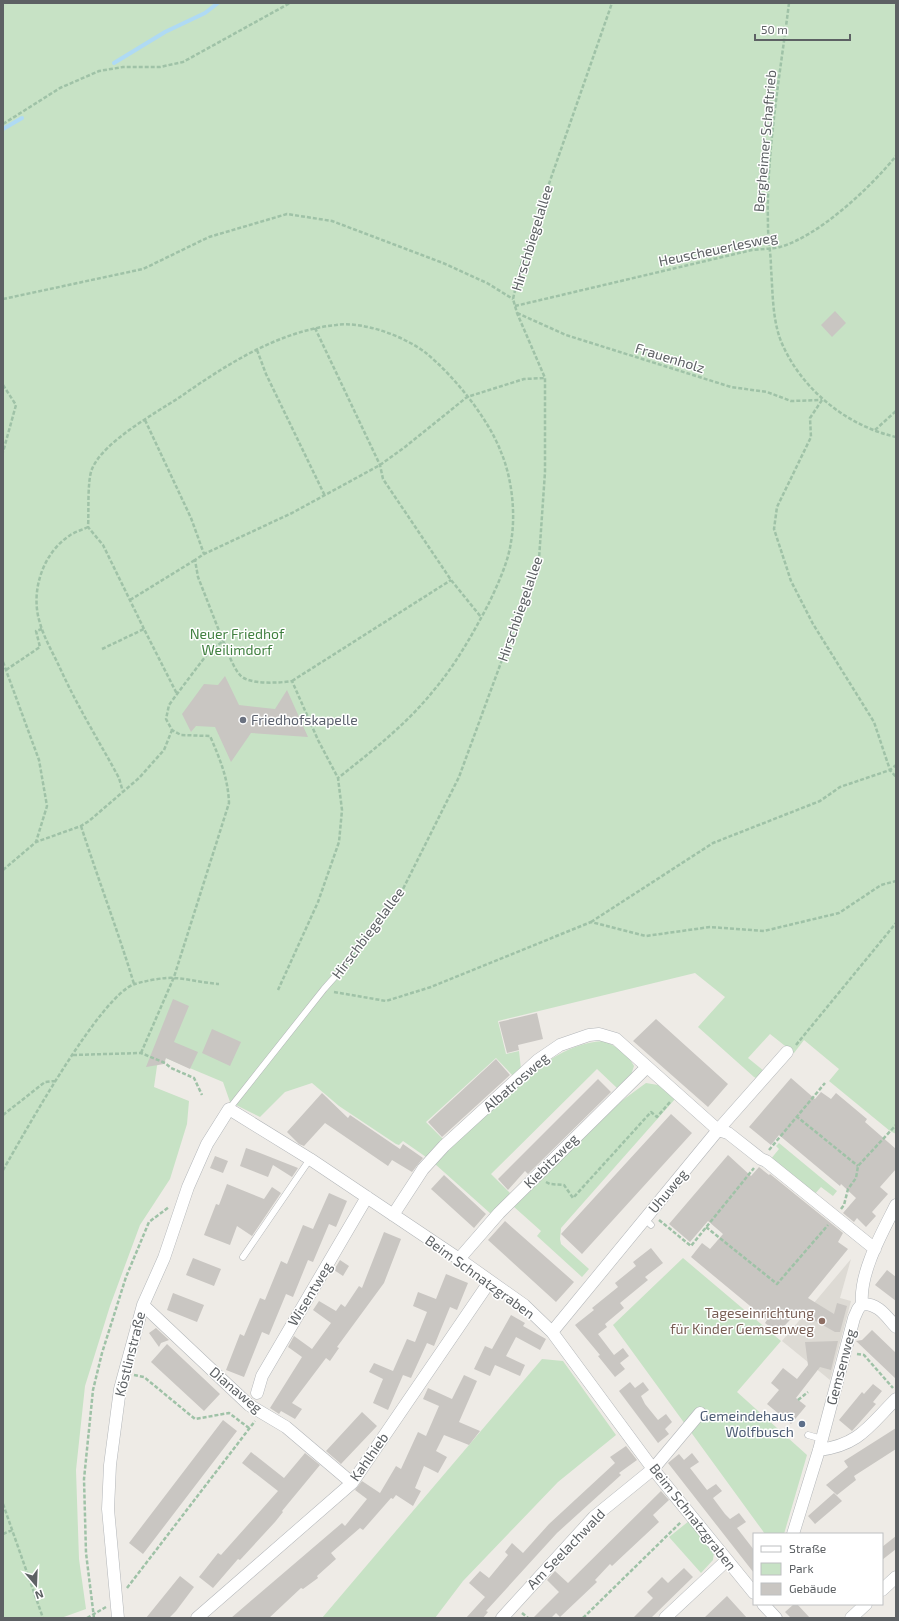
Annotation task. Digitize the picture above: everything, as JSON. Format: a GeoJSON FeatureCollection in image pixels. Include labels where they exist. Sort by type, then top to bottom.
{"type":"FeatureCollection","features":[{"type":"Feature","properties":{"kind":"street","name":"Albatrosweg"},"geometry":{"type":"LineString","coordinates":[[393,1215],[423,1169],[444,1146],[538,1060],[560,1045],[589,1035],[599,1034],[612,1037],[718,1130],[728,1132],[875,1249]]}},
{"type":"Feature","properties":{"kind":"street","name":"Uhuweg"},"geometry":{"type":"LineString","coordinates":[[552,1332],[649,1219],[718,1130],[787,1052]]}},
{"type":"Feature","properties":{"kind":"street","name":"Kiebitzweg"},"geometry":{"type":"LineString","coordinates":[[459,1259],[499,1213],[647,1067]]}},
{"type":"Feature","properties":{"kind":"street","name":"Beim Schnatzgraben"},"geometry":{"type":"LineString","coordinates":[[229,1109],[310,1159],[459,1259],[524,1305],[552,1332],[654,1469],[726,1561],[753,1592]]}},
{"type":"Feature","properties":{"kind":"street","name":"Köstlinstraße"},"geometry":{"type":"LineString","coordinates":[[118,1618],[109,1502],[110,1465],[124,1373],[143,1305],[164,1258],[188,1187],[207,1144],[229,1109]]}},
{"type":"Feature","properties":{"kind":"street","name":"Wisentweg"},"geometry":{"type":"LineString","coordinates":[[257,1393],[262,1376],[367,1198]]}},
{"type":"Feature","properties":{"kind":"street","name":"Gemsenweg"},"geometry":{"type":"LineString","coordinates":[[793,1533],[820,1444],[854,1318],[862,1304],[861,1293],[875,1249],[896,1205]]}},
{"type":"Feature","properties":{"kind":"street","name":"Kahlhieb"},"geometry":{"type":"LineString","coordinates":[[197,1618],[352,1483],[490,1281]]}},
{"type":"Feature","properties":{"kind":"street"},"geometry":{"type":"LineString","coordinates":[[862,1304],[870,1303],[880,1310],[896,1327]]}},
{"type":"Feature","properties":{"kind":"street","name":"Dianaweg"},"geometry":{"type":"LineString","coordinates":[[143,1305],[249,1405],[286,1427],[352,1483]]}},
{"type":"Feature","properties":{"kind":"street"},"geometry":{"type":"LineString","coordinates":[[820,1444],[836,1448],[851,1442],[896,1399]]}},
{"type":"Feature","properties":{"kind":"street","name":"Am Seelachwald"},"geometry":{"type":"LineString","coordinates":[[502,1618],[594,1517],[654,1469],[700,1413]]}},
{"type":"Feature","properties":{"kind":"street"},"geometry":{"type":"LineString","coordinates":[[665,1618],[726,1561]]}},
{"type":"Feature","properties":{"kind":"street"},"geometry":{"type":"LineString","coordinates":[[883,1589],[896,1577]]}},
{"type":"Feature","properties":{"kind":"street"},"geometry":{"type":"LineString","coordinates":[[851,1618],[865,1605]]}},
{"type":"Feature","properties":{"kind":"lane","name":"Hirschbiegelallee"},"geometry":{"type":"LineString","coordinates":[[229,1109],[340,971]]}},
{"type":"Feature","properties":{"kind":"lane"},"geometry":{"type":"LineString","coordinates":[[243,1257],[310,1159]]}},
{"type":"Feature","properties":{"kind":"lane"},"geometry":{"type":"LineString","coordinates":[[808,1435],[820,1444]]}},
{"type":"Feature","properties":{"kind":"path"},"geometry":{"type":"LineString","coordinates":[[3,124],[60,88],[100,71],[123,67],[160,67],[183,62],[290,3]]}},
{"type":"Feature","properties":{"kind":"path","name":"Hirschbiegelallee"},"geometry":{"type":"LineString","coordinates":[[340,971],[400,895],[459,777],[539,559],[545,472],[545,378],[513,299],[521,264],[612,3]]}},
{"type":"Feature","properties":{"kind":"path","name":"Bergheimer Schaftrieb"},"geometry":{"type":"LineString","coordinates":[[789,3],[771,151],[768,224],[775,319],[784,348],[801,374],[822,400],[848,418],[875,430],[896,437]]}},
{"type":"Feature","properties":{"kind":"path","name":"Heuscheuerlesweg"},"geometry":{"type":"LineString","coordinates":[[515,306],[752,250],[780,247],[803,237],[850,204],[896,156]]}},
{"type":"Feature","properties":{"kind":"path"},"geometry":{"type":"LineString","coordinates":[[3,299],[143,269],[209,237],[287,214],[332,221],[414,252],[487,283],[513,299]]}},
{"type":"Feature","properties":{"kind":"path","name":"Frauenholz"},"geometry":{"type":"LineString","coordinates":[[518,313],[566,335],[731,387],[767,392],[791,401],[822,400]]}},
{"type":"Feature","properties":{"kind":"path"},"geometry":{"type":"LineString","coordinates":[[177,694],[103,545],[88,527],[91,471],[103,451],[145,420],[225,367],[277,341],[315,328],[338,324],[367,327],[394,336],[425,352],[452,378],[488,424],[502,452],[510,483],[513,512],[511,543],[497,586],[481,618],[465,647],[435,690],[408,720],[338,778]]}},
{"type":"Feature","properties":{"kind":"path"},"geometry":{"type":"LineString","coordinates":[[315,328],[380,465],[382,479],[451,580],[481,618]]}},
{"type":"Feature","properties":{"kind":"path"},"geometry":{"type":"LineString","coordinates":[[257,350],[266,374],[325,496]]}},
{"type":"Feature","properties":{"kind":"path"},"geometry":{"type":"LineString","coordinates":[[130,600],[204,554],[292,513],[380,465],[405,448],[467,397],[524,379],[545,378]]}},
{"type":"Feature","properties":{"kind":"path"},"geometry":{"type":"LineString","coordinates":[[3,385],[16,405],[3,452]]}},
{"type":"Feature","properties":{"kind":"path"},"geometry":{"type":"LineString","coordinates":[[822,400],[810,418],[811,437],[777,507],[774,529],[791,581],[813,624],[874,722],[890,770],[896,777]]}},
{"type":"Feature","properties":{"kind":"path"},"geometry":{"type":"LineString","coordinates":[[875,430],[896,411]]}},
{"type":"Feature","properties":{"kind":"path"},"geometry":{"type":"LineString","coordinates":[[145,420],[191,518],[204,554]]}},
{"type":"Feature","properties":{"kind":"path"},"geometry":{"type":"LineString","coordinates":[[88,527],[68,536],[51,553],[45,563],[38,586],[37,607],[42,629],[70,690],[120,778],[123,792]]}},
{"type":"Feature","properties":{"kind":"path"},"geometry":{"type":"LineString","coordinates":[[195,560],[198,577],[223,641],[240,676],[250,681],[280,683],[292,681],[451,580]]}},
{"type":"Feature","properties":{"kind":"path"},"geometry":{"type":"LineString","coordinates":[[6,670],[40,647],[36,631],[42,629]]}},
{"type":"Feature","properties":{"kind":"path"},"geometry":{"type":"LineString","coordinates":[[102,649],[144,629]]}},
{"type":"Feature","properties":{"kind":"path"},"geometry":{"type":"LineString","coordinates":[[141,1053],[174,978],[229,803],[228,786],[224,768],[210,736],[181,735],[172,730],[166,719],[169,705],[177,694],[208,653],[223,641]]}},
{"type":"Feature","properties":{"kind":"path"},"geometry":{"type":"LineString","coordinates":[[3,662],[39,760],[47,806],[36,842]]}},
{"type":"Feature","properties":{"kind":"path"},"geometry":{"type":"LineString","coordinates":[[278,990],[318,902],[339,842],[342,810],[338,778],[318,740],[292,681]]}},
{"type":"Feature","properties":{"kind":"path"},"geometry":{"type":"LineString","coordinates":[[3,870],[36,842],[81,826],[123,792],[164,750],[172,730]]}},
{"type":"Feature","properties":{"kind":"path"},"geometry":{"type":"LineString","coordinates":[[324,989],[356,997],[386,1001],[431,987],[591,922],[712,843],[820,801],[840,787],[890,770],[896,766]]}},
{"type":"Feature","properties":{"kind":"path"},"geometry":{"type":"LineString","coordinates":[[81,826],[120,937],[134,984]]}},
{"type":"Feature","properties":{"kind":"path"},"geometry":{"type":"LineString","coordinates":[[591,922],[646,936],[710,927],[764,931],[839,913],[881,885],[896,881]]}},
{"type":"Feature","properties":{"kind":"path"},"geometry":{"type":"LineString","coordinates":[[787,1052],[795,1046],[896,924]]}},
{"type":"Feature","properties":{"kind":"path"},"geometry":{"type":"LineString","coordinates":[[3,1170],[55,1080],[107,1008],[119,994],[134,984],[174,978],[219,984]]}},
{"type":"Feature","properties":{"kind":"path"},"geometry":{"type":"LineString","coordinates":[[73,1055],[141,1053],[194,1078],[202,1095]]}},
{"type":"Feature","properties":{"kind":"path"},"geometry":{"type":"LineString","coordinates":[[3,1115],[45,1082],[55,1080]]}},
{"type":"Feature","properties":{"kind":"path"},"geometry":{"type":"LineString","coordinates":[[649,1219],[691,1246],[796,1116],[825,1083]]}},
{"type":"Feature","properties":{"kind":"path"},"geometry":{"type":"LineString","coordinates":[[538,1175],[550,1184],[564,1185],[573,1198],[651,1112],[657,1117],[677,1094]]}},
{"type":"Feature","properties":{"kind":"path"},"geometry":{"type":"LineString","coordinates":[[796,1116],[858,1166]]}},
{"type":"Feature","properties":{"kind":"path"},"geometry":{"type":"LineString","coordinates":[[706,1226],[777,1284],[844,1205],[848,1189],[856,1178],[858,1166],[896,1125]]}},
{"type":"Feature","properties":{"kind":"path"},"geometry":{"type":"LineString","coordinates":[[845,1351],[864,1356],[896,1391]]}},
{"type":"Feature","properties":{"kind":"path"},"geometry":{"type":"LineString","coordinates":[[124,1373],[144,1377],[194,1419],[229,1413],[249,1428]]}},
{"type":"Feature","properties":{"kind":"path"},"geometry":{"type":"LineString","coordinates":[[798,1400],[808,1392]]}},
{"type":"Feature","properties":{"kind":"path"},"geometry":{"type":"LineString","coordinates":[[116,1602],[261,1412]]}},
{"type":"Feature","properties":{"kind":"path"},"geometry":{"type":"LineString","coordinates":[[3,1504],[43,1618]]}},
{"type":"Feature","properties":{"kind":"path"},"geometry":{"type":"LineString","coordinates":[[583,1618],[689,1514]]}},
{"type":"Feature","properties":{"kind":"path"},"geometry":{"type":"LineString","coordinates":[[3,1534],[12,1530]]}},
{"type":"Feature","properties":{"kind":"path"},"geometry":{"type":"LineString","coordinates":[[87,1618],[94,1614]]}},
{"type":"Feature","properties":{"kind":"shaded area","name":"Tageseinrichtung für Kinder Gemsenweg"},"geometry":{"type":"Polygon","coordinates":[[[851,1259],[840,1298],[851,1301],[830,1380],[782,1341],[851,1259]]]}},
{"type":"Feature","properties":{"kind":"green space","name":"Neuer Friedhof Weilimdorf"},"geometry":{"type":"Polygon","coordinates":[[[3,3],[896,3],[896,1134],[890,1131],[829,1081],[839,1069],[804,1040],[794,1053],[770,1034],[748,1058],[764,1071],[756,1078],[754,1077],[698,1027],[725,997],[695,973],[498,1021],[506,1054],[519,1051],[521,1069],[513,1076],[496,1058],[426,1122],[443,1139],[426,1157],[403,1141],[399,1145],[396,1144],[339,1106],[312,1083],[285,1092],[260,1117],[230,1102],[223,1082],[161,1056],[157,1066],[154,1087],[189,1101],[187,1124],[170,1179],[140,1225],[110,1306],[85,1386],[76,1470],[79,1559],[86,1609],[61,1618],[3,1618],[3,3]]]}},
{"type":"Feature","properties":{"kind":"green space"},"geometry":{"type":"Polygon","coordinates":[[[603,1041],[616,1047],[629,1058],[634,1066],[631,1075],[617,1088],[597,1069],[491,1174],[510,1193],[491,1214],[435,1164],[464,1135],[544,1064],[571,1048],[603,1041]]]}},
{"type":"Feature","properties":{"kind":"green space"},"geometry":{"type":"Polygon","coordinates":[[[646,1083],[658,1085],[675,1099],[561,1228],[561,1244],[589,1269],[582,1277],[537,1236],[541,1231],[513,1206],[612,1108],[646,1083]]]}},
{"type":"Feature","properties":{"kind":"green space"},"geometry":{"type":"Polygon","coordinates":[[[779,1143],[837,1191],[833,1196],[821,1187],[814,1195],[770,1160],[779,1149],[776,1146],[779,1143]]]}},
{"type":"Feature","properties":{"kind":"green space"},"geometry":{"type":"Polygon","coordinates":[[[683,1258],[781,1341],[737,1392],[807,1455],[784,1533],[764,1533],[613,1325],[683,1258]]]}},
{"type":"Feature","properties":{"kind":"green space"},"geometry":{"type":"Polygon","coordinates":[[[542,1359],[563,1361],[616,1435],[558,1482],[463,1581],[435,1618],[322,1618],[542,1359]]]}},
{"type":"Feature","properties":{"kind":"green space"},"geometry":{"type":"Polygon","coordinates":[[[689,1521],[714,1552],[713,1560],[701,1573],[669,1537],[689,1521]]]}},
{"type":"Feature","properties":{"kind":"building"},"geometry":{"type":"Polygon","coordinates":[[[835,311],[846,323],[832,337],[821,325],[835,311]]]}},
{"type":"Feature","properties":{"kind":"building","name":"Friedhofskapelle"},"geometry":{"type":"Polygon","coordinates":[[[225,676],[239,705],[275,709],[287,690],[308,737],[251,733],[231,762],[215,727],[196,726],[191,732],[182,714],[204,684],[218,685],[225,676]]]}},
{"type":"Feature","properties":{"kind":"building"},"geometry":{"type":"Polygon","coordinates":[[[173,999],[189,1006],[174,1042],[198,1052],[190,1069],[166,1058],[164,1064],[146,1067],[173,999]]]}},
{"type":"Feature","properties":{"kind":"building"},"geometry":{"type":"Polygon","coordinates":[[[537,1013],[543,1039],[518,1045],[519,1050],[507,1053],[499,1022],[537,1013]]]}},
{"type":"Feature","properties":{"kind":"building"},"geometry":{"type":"Polygon","coordinates":[[[656,1019],[728,1084],[708,1107],[633,1041],[656,1019]]]}},
{"type":"Feature","properties":{"kind":"building"},"geometry":{"type":"Polygon","coordinates":[[[212,1029],[241,1042],[230,1066],[202,1053],[212,1029]]]}},
{"type":"Feature","properties":{"kind":"building"},"geometry":{"type":"Polygon","coordinates":[[[496,1059],[510,1075],[442,1137],[428,1122],[496,1059]]]}},
{"type":"Feature","properties":{"kind":"building"},"geometry":{"type":"Polygon","coordinates":[[[791,1078],[815,1099],[821,1092],[831,1099],[836,1093],[867,1119],[865,1122],[896,1149],[896,1169],[880,1187],[888,1194],[872,1212],[876,1216],[866,1227],[857,1218],[854,1222],[843,1213],[856,1198],[841,1184],[840,1186],[779,1135],[771,1145],[749,1127],[791,1078]]]}},
{"type":"Feature","properties":{"kind":"building"},"geometry":{"type":"Polygon","coordinates":[[[598,1079],[611,1092],[528,1174],[525,1171],[508,1190],[498,1179],[598,1079]]]}},
{"type":"Feature","properties":{"kind":"building"},"geometry":{"type":"Polygon","coordinates":[[[322,1093],[348,1118],[350,1115],[400,1149],[403,1144],[423,1158],[412,1172],[392,1160],[388,1166],[325,1123],[304,1146],[299,1144],[287,1132],[322,1093]]]}},
{"type":"Feature","properties":{"kind":"building"},"geometry":{"type":"Polygon","coordinates":[[[671,1114],[692,1133],[582,1254],[561,1234],[671,1114]]]}},
{"type":"Feature","properties":{"kind":"building"},"geometry":{"type":"Polygon","coordinates":[[[246,1148],[298,1168],[292,1177],[273,1165],[268,1177],[240,1166],[246,1148]]]}},
{"type":"Feature","properties":{"kind":"building"},"geometry":{"type":"Polygon","coordinates":[[[728,1155],[751,1176],[759,1167],[769,1175],[770,1174],[843,1233],[838,1242],[848,1249],[808,1298],[834,1314],[837,1303],[847,1306],[840,1332],[835,1332],[798,1311],[778,1333],[765,1323],[767,1320],[691,1257],[702,1243],[710,1249],[723,1234],[708,1221],[690,1242],[669,1224],[728,1155]]]}},
{"type":"Feature","properties":{"kind":"building"},"geometry":{"type":"Polygon","coordinates":[[[215,1156],[228,1161],[223,1173],[210,1168],[215,1156]]]}},
{"type":"Feature","properties":{"kind":"building"},"geometry":{"type":"Polygon","coordinates":[[[444,1175],[486,1214],[474,1228],[431,1189],[444,1175]]]}},
{"type":"Feature","properties":{"kind":"building"},"geometry":{"type":"Polygon","coordinates":[[[227,1184],[264,1199],[272,1187],[281,1193],[252,1236],[237,1226],[230,1245],[204,1235],[216,1204],[219,1205],[227,1184]]]}},
{"type":"Feature","properties":{"kind":"building"},"geometry":{"type":"Polygon","coordinates":[[[329,1193],[347,1201],[336,1227],[329,1224],[313,1262],[308,1260],[293,1297],[286,1294],[269,1335],[262,1332],[244,1377],[226,1370],[240,1334],[244,1336],[260,1298],[265,1300],[281,1261],[287,1264],[303,1225],[313,1229],[329,1193]]]}},
{"type":"Feature","properties":{"kind":"building"},"geometry":{"type":"Polygon","coordinates":[[[505,1221],[574,1282],[556,1302],[488,1240],[505,1221]]]}},
{"type":"Feature","properties":{"kind":"building"},"geometry":{"type":"Polygon","coordinates":[[[384,1232],[401,1239],[384,1283],[337,1347],[339,1348],[330,1361],[326,1358],[292,1403],[302,1409],[295,1419],[281,1411],[279,1414],[270,1408],[302,1357],[288,1347],[294,1336],[312,1349],[331,1323],[313,1310],[319,1301],[336,1311],[341,1304],[345,1307],[359,1286],[362,1288],[384,1232]]]}},
{"type":"Feature","properties":{"kind":"building"},"geometry":{"type":"Polygon","coordinates":[[[651,1248],[663,1263],[645,1277],[648,1280],[620,1303],[624,1308],[605,1324],[607,1327],[598,1334],[614,1355],[623,1348],[629,1356],[620,1363],[625,1369],[615,1377],[598,1356],[600,1355],[575,1325],[594,1310],[592,1308],[618,1287],[615,1283],[636,1266],[633,1262],[651,1248]]]}},
{"type":"Feature","properties":{"kind":"building"},"geometry":{"type":"Polygon","coordinates":[[[193,1258],[221,1269],[214,1286],[186,1275],[193,1258]]]}},
{"type":"Feature","properties":{"kind":"building"},"geometry":{"type":"Polygon","coordinates":[[[340,1260],[349,1266],[343,1276],[334,1270],[340,1260]]]}},
{"type":"Feature","properties":{"kind":"building"},"geometry":{"type":"Polygon","coordinates":[[[887,1270],[896,1277],[896,1301],[875,1285],[887,1270]]]}},
{"type":"Feature","properties":{"kind":"building"},"geometry":{"type":"Polygon","coordinates":[[[446,1274],[468,1283],[457,1310],[450,1307],[434,1346],[427,1343],[411,1378],[403,1375],[388,1410],[373,1403],[383,1379],[369,1372],[374,1363],[393,1371],[407,1339],[415,1342],[427,1312],[413,1306],[418,1292],[436,1299],[446,1274]]]}},
{"type":"Feature","properties":{"kind":"building"},"geometry":{"type":"Polygon","coordinates":[[[173,1293],[204,1305],[197,1322],[167,1310],[173,1293]]]}},
{"type":"Feature","properties":{"kind":"building"},"geometry":{"type":"Polygon","coordinates":[[[511,1315],[525,1323],[523,1326],[546,1339],[540,1350],[516,1337],[506,1356],[525,1365],[520,1376],[495,1365],[490,1376],[474,1369],[485,1346],[492,1349],[511,1315]]]}},
{"type":"Feature","properties":{"kind":"building"},"geometry":{"type":"Polygon","coordinates":[[[156,1328],[169,1340],[161,1343],[159,1347],[149,1333],[156,1328]]]}},
{"type":"Feature","properties":{"kind":"building"},"geometry":{"type":"Polygon","coordinates":[[[872,1330],[896,1353],[896,1379],[856,1341],[862,1340],[872,1330]]]}},
{"type":"Feature","properties":{"kind":"building"},"geometry":{"type":"Polygon","coordinates":[[[838,1341],[831,1370],[820,1367],[796,1398],[806,1406],[791,1424],[767,1404],[779,1390],[771,1383],[783,1368],[797,1379],[808,1365],[805,1342],[838,1341]]]}},
{"type":"Feature","properties":{"kind":"building"},"geometry":{"type":"Polygon","coordinates":[[[167,1344],[220,1394],[204,1411],[151,1362],[167,1344]]]}},
{"type":"Feature","properties":{"kind":"building"},"geometry":{"type":"Polygon","coordinates":[[[464,1375],[477,1381],[459,1422],[480,1431],[469,1445],[444,1435],[436,1451],[447,1457],[438,1473],[424,1466],[415,1488],[421,1491],[413,1506],[396,1495],[393,1499],[391,1498],[363,1530],[360,1528],[331,1553],[336,1559],[317,1576],[318,1578],[303,1589],[301,1588],[269,1618],[231,1618],[342,1523],[345,1526],[367,1499],[355,1490],[362,1481],[380,1493],[396,1466],[401,1469],[418,1432],[426,1436],[439,1406],[423,1399],[428,1388],[452,1399],[464,1375]]]}},
{"type":"Feature","properties":{"kind":"building"},"geometry":{"type":"Polygon","coordinates":[[[630,1382],[635,1388],[643,1382],[649,1390],[641,1396],[645,1404],[658,1420],[666,1414],[672,1422],[665,1429],[669,1434],[658,1443],[619,1391],[630,1382]]]}},
{"type":"Feature","properties":{"kind":"building"},"geometry":{"type":"Polygon","coordinates":[[[873,1384],[882,1391],[873,1402],[876,1404],[852,1431],[839,1420],[862,1392],[864,1394],[873,1384]]]}},
{"type":"Feature","properties":{"kind":"building"},"geometry":{"type":"Polygon","coordinates":[[[362,1412],[377,1426],[341,1464],[326,1451],[362,1412]]]}},
{"type":"Feature","properties":{"kind":"building"},"geometry":{"type":"Polygon","coordinates":[[[223,1420],[237,1431],[143,1554],[129,1543],[223,1420]]]}},
{"type":"Feature","properties":{"kind":"building"},"geometry":{"type":"Polygon","coordinates":[[[896,1428],[896,1449],[854,1476],[856,1480],[837,1495],[826,1485],[848,1467],[844,1461],[896,1428]]]}},
{"type":"Feature","properties":{"kind":"building"},"geometry":{"type":"Polygon","coordinates":[[[626,1446],[637,1460],[619,1473],[621,1475],[557,1533],[486,1611],[488,1612],[483,1618],[466,1618],[485,1597],[469,1583],[480,1571],[489,1578],[508,1555],[505,1552],[512,1543],[523,1553],[549,1524],[615,1463],[610,1457],[626,1446]]]}},
{"type":"Feature","properties":{"kind":"building"},"geometry":{"type":"Polygon","coordinates":[[[251,1452],[284,1478],[305,1453],[320,1465],[282,1511],[283,1512],[275,1522],[240,1560],[238,1559],[213,1588],[199,1577],[218,1553],[221,1555],[278,1491],[242,1463],[251,1452]]]}},
{"type":"Feature","properties":{"kind":"building"},"geometry":{"type":"Polygon","coordinates":[[[692,1453],[699,1462],[690,1468],[707,1490],[716,1484],[722,1491],[713,1498],[725,1514],[730,1519],[739,1513],[746,1522],[737,1528],[753,1549],[753,1572],[668,1463],[679,1454],[684,1460],[692,1453]]]}},
{"type":"Feature","properties":{"kind":"building"},"geometry":{"type":"Polygon","coordinates":[[[661,1491],[669,1500],[653,1515],[659,1522],[612,1566],[610,1564],[595,1580],[597,1582],[560,1617],[556,1613],[551,1618],[533,1618],[559,1592],[547,1580],[555,1571],[568,1583],[661,1491]]]}},
{"type":"Feature","properties":{"kind":"building"},"geometry":{"type":"Polygon","coordinates":[[[834,1493],[842,1501],[815,1524],[808,1516],[834,1493]]]}},
{"type":"Feature","properties":{"kind":"building"},"geometry":{"type":"Polygon","coordinates":[[[896,1536],[896,1549],[883,1559],[883,1546],[896,1536]]]}},
{"type":"Feature","properties":{"kind":"building"},"geometry":{"type":"Polygon","coordinates":[[[684,1568],[693,1577],[651,1618],[633,1618],[653,1598],[647,1592],[662,1577],[668,1583],[684,1568]]]}},
{"type":"Feature","properties":{"kind":"building"},"geometry":{"type":"Polygon","coordinates":[[[180,1576],[194,1587],[176,1611],[169,1618],[146,1618],[180,1576]]]}},
{"type":"Feature","properties":{"kind":"building"},"geometry":{"type":"Polygon","coordinates":[[[727,1596],[747,1618],[704,1618],[727,1596]]]}},
{"type":"Feature","properties":{"kind":"building"},"geometry":{"type":"Polygon","coordinates":[[[793,1605],[798,1605],[810,1618],[791,1618],[785,1612],[793,1605]]]}},
{"type":"Feature","properties":{"kind":"waterway"},"geometry":{"type":"LineString","coordinates":[[114,63],[165,32],[205,13],[218,3]]}},
{"type":"Feature","properties":{"kind":"waterway"},"geometry":{"type":"LineString","coordinates":[[3,129],[22,118]]}},
{"type":"Feature","properties":{"kind":"place","name":"Friedhofskapelle"},"geometry":{"type":"Point","coordinates":[243,720]}},
{"type":"Feature","properties":{"kind":"place","name":"Tageseinrichtung für Kinder Gemsenweg"},"geometry":{"type":"Point","coordinates":[822,1321]}},
{"type":"Feature","properties":{"kind":"place","name":"Gemeindehaus Wolfbusch"},"geometry":{"type":"Point","coordinates":[802,1424]}}]}
